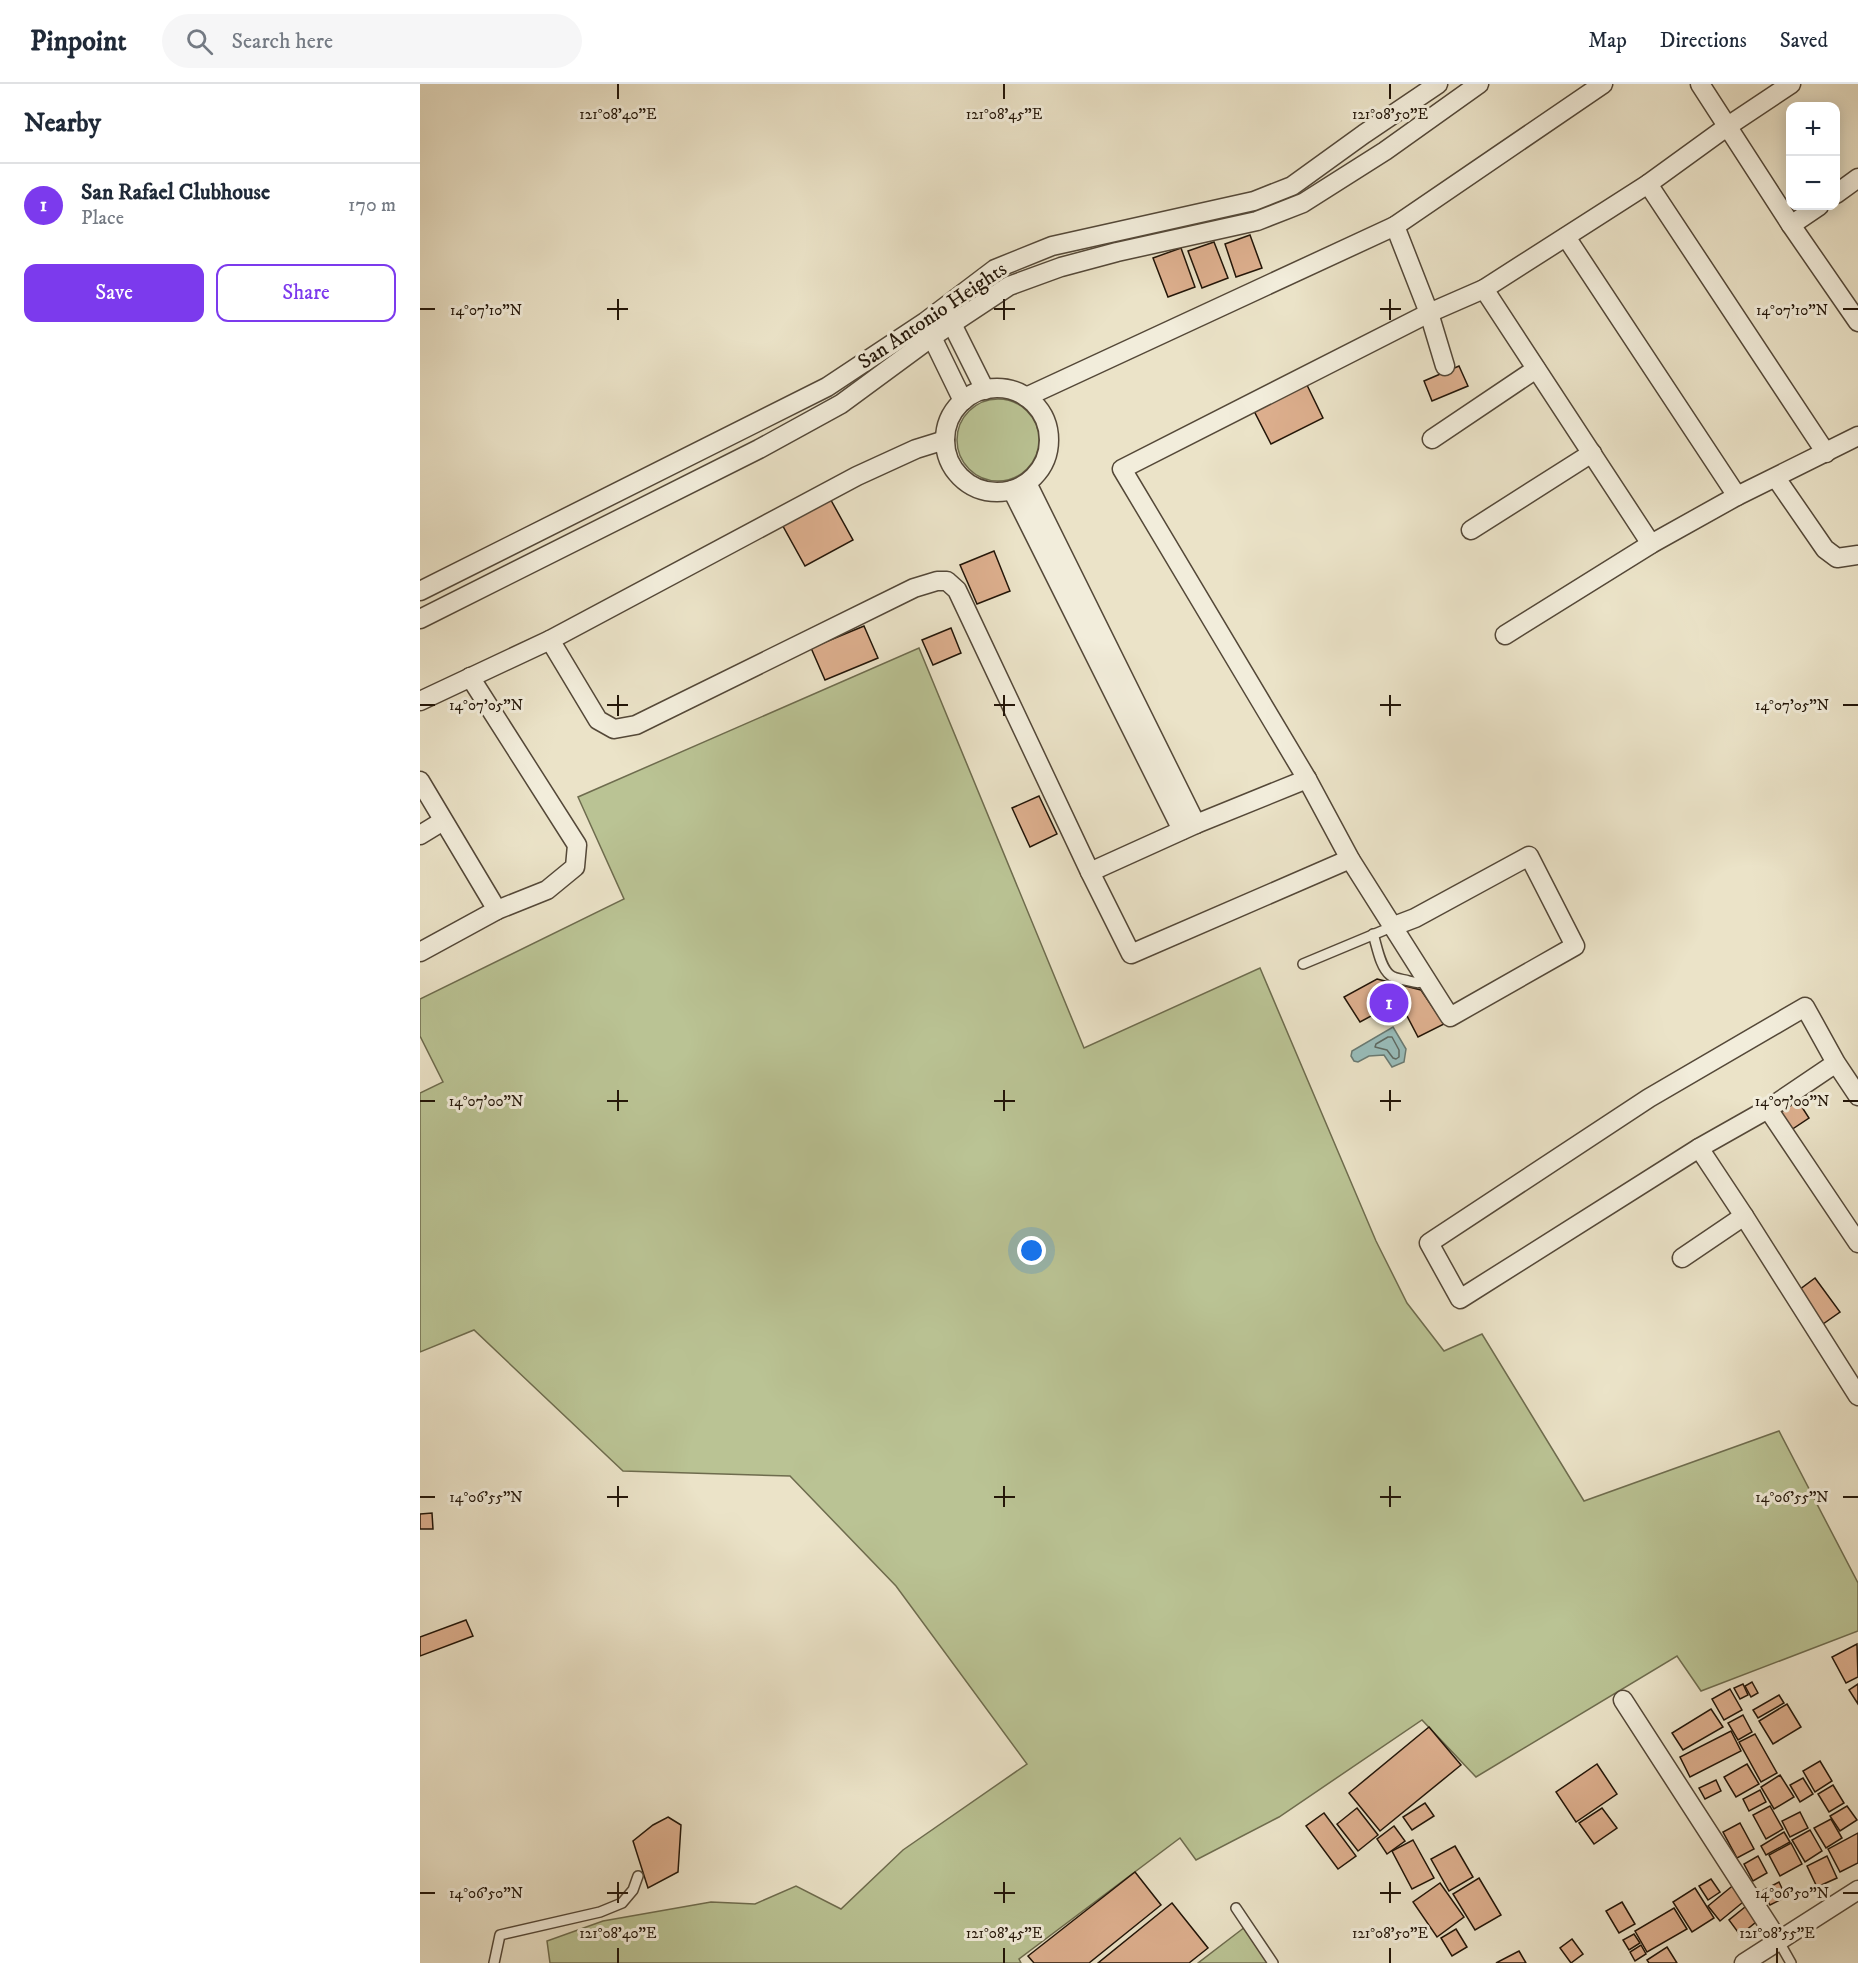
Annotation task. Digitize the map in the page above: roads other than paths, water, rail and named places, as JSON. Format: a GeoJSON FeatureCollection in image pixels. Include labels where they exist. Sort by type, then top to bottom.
{"type":"FeatureCollection","features":[{"type":"Feature","properties":{"kind":"street","name":"San Antonio Heights"},"geometry":{"type":"LineString","coordinates":[[420,619],[759,448],[841,404],[928,330],[944,306],[995,269],[1052,246],[1243,204],[1292,186],[1438,84]]}},
{"type":"Feature","properties":{"kind":"street","name":"San Antonio Heights"},"geometry":{"type":"LineString","coordinates":[[420,591],[827,387],[928,330],[952,324],[1009,286],[1061,267],[1257,220],[1302,203],[1384,151],[1479,84]]}},
{"type":"Feature","properties":{"kind":"street"},"geometry":{"type":"LineString","coordinates":[[1026,397],[1395,226],[1603,84]]}},
{"type":"Feature","properties":{"kind":"street"},"geometry":{"type":"LineString","coordinates":[[1700,84],[1791,225],[1858,322]]}},
{"type":"Feature","properties":{"kind":"street"},"geometry":{"type":"LineString","coordinates":[[1394,926],[1415,918],[1530,856],[1575,946],[1450,1017],[1350,859],[1307,779],[1122,468],[1429,314],[1484,289],[1648,184],[1791,84]]}},
{"type":"Feature","properties":{"kind":"street"},"geometry":{"type":"LineString","coordinates":[[1840,191],[1858,178]]}},
{"type":"Feature","properties":{"kind":"street"},"geometry":{"type":"LineString","coordinates":[[1648,184],[1826,453]]}},
{"type":"Feature","properties":{"kind":"street"},"geometry":{"type":"LineString","coordinates":[[1791,225],[1813,210]]}},
{"type":"Feature","properties":{"kind":"street"},"geometry":{"type":"LineString","coordinates":[[1395,226],[1429,314],[1446,366]]}},
{"type":"Feature","properties":{"kind":"street"},"geometry":{"type":"LineString","coordinates":[[1566,237],[1737,496]]}},
{"type":"Feature","properties":{"kind":"street"},"geometry":{"type":"LineString","coordinates":[[1484,289],[1651,544]]}},
{"type":"Feature","properties":{"kind":"street"},"geometry":{"type":"LineString","coordinates":[[944,306],[985,390]]}},
{"type":"Feature","properties":{"kind":"street"},"geometry":{"type":"LineString","coordinates":[[928,330],[963,401]]}},
{"type":"Feature","properties":{"kind":"street"},"geometry":{"type":"LineString","coordinates":[[1432,440],[1536,369]]}},
{"type":"Feature","properties":{"kind":"street"},"geometry":{"type":"LineString","coordinates":[[999,388],[1026,397],[1038,408],[1047,423],[1049,440],[1047,457],[1039,471],[1019,486],[996,492],[980,489],[966,482],[955,470],[947,456],[945,440],[947,425],[953,412],[973,394],[985,390],[999,388]]}},
{"type":"Feature","properties":{"kind":"street"},"geometry":{"type":"LineString","coordinates":[[1505,635],[1651,544],[1737,496],[1858,436]]}},
{"type":"Feature","properties":{"kind":"street"},"geometry":{"type":"LineString","coordinates":[[420,701],[550,640],[857,476],[916,449],[945,440]]}},
{"type":"Feature","properties":{"kind":"street"},"geometry":{"type":"LineString","coordinates":[[1471,530],[1592,453]]}},
{"type":"Feature","properties":{"kind":"street"},"geometry":{"type":"LineString","coordinates":[[1776,478],[1825,549],[1837,558],[1858,555]]}},
{"type":"Feature","properties":{"kind":"street"},"geometry":{"type":"LineString","coordinates":[[1019,486],[1189,827]]}},
{"type":"Feature","properties":{"kind":"street"},"geometry":{"type":"LineString","coordinates":[[550,640],[598,720],[614,729],[636,725],[914,588],[937,581],[947,581],[957,591],[1131,954],[1350,859]]}},
{"type":"Feature","properties":{"kind":"street"},"geometry":{"type":"LineString","coordinates":[[421,950],[497,910],[547,890],[575,867],[577,845],[470,677]]}},
{"type":"Feature","properties":{"kind":"street"},"geometry":{"type":"LineString","coordinates":[[1090,872],[1189,827],[1307,779]]}},
{"type":"Feature","properties":{"kind":"street"},"geometry":{"type":"LineString","coordinates":[[420,781],[497,910]]}},
{"type":"Feature","properties":{"kind":"street"},"geometry":{"type":"LineString","coordinates":[[420,834],[443,821]]}},
{"type":"Feature","properties":{"kind":"street"},"geometry":{"type":"LineString","coordinates":[[1836,1063],[1768,1109],[1699,1148],[1461,1299],[1428,1243],[1649,1098],[1805,1007],[1836,1063],[1858,1096]]}},
{"type":"Feature","properties":{"kind":"street"},"geometry":{"type":"LineString","coordinates":[[1768,1109],[1858,1243]]}},
{"type":"Feature","properties":{"kind":"street"},"geometry":{"type":"LineString","coordinates":[[1699,1148],[1858,1396]]}},
{"type":"Feature","properties":{"kind":"street"},"geometry":{"type":"LineString","coordinates":[[1682,1258],[1744,1216]]}},
{"type":"Feature","properties":{"kind":"street"},"geometry":{"type":"LineString","coordinates":[[1623,1700],[1778,1941]]}},
{"type":"Feature","properties":{"kind":"street"},"geometry":{"type":"LineString","coordinates":[[1744,1963],[1858,1890]]}},
{"type":"Feature","properties":{"kind":"lane"},"geometry":{"type":"LineString","coordinates":[[1303,964],[1394,926]]}},
{"type":"Feature","properties":{"kind":"lane"},"geometry":{"type":"LineString","coordinates":[[1373,934],[1387,973],[1418,983],[1428,979]]}},
{"type":"Feature","properties":{"kind":"lane"},"geometry":{"type":"LineString","coordinates":[[494,1963],[500,1935],[600,1912],[622,1903],[633,1890],[638,1876]]}},
{"type":"Feature","properties":{"kind":"lane"},"geometry":{"type":"LineString","coordinates":[[1236,1908],[1273,1963]]}},
{"type":"Feature","properties":{"kind":"lane"},"geometry":{"type":"LineString","coordinates":[[1778,1941],[1791,1963]]}},
{"type":"Feature","properties":{"kind":"water"},"geometry":{"type":"Polygon","coordinates":[[[1393,1027],[1406,1049],[1404,1062],[1392,1067],[1384,1055],[1369,1056],[1358,1062],[1354,1061],[1351,1056],[1352,1051],[1393,1027]]]}},
{"type":"Feature","properties":{"kind":"place","name":"San Rafael Clubhouse"},"geometry":{"type":"Point","coordinates":[1389,1003]}}]}
